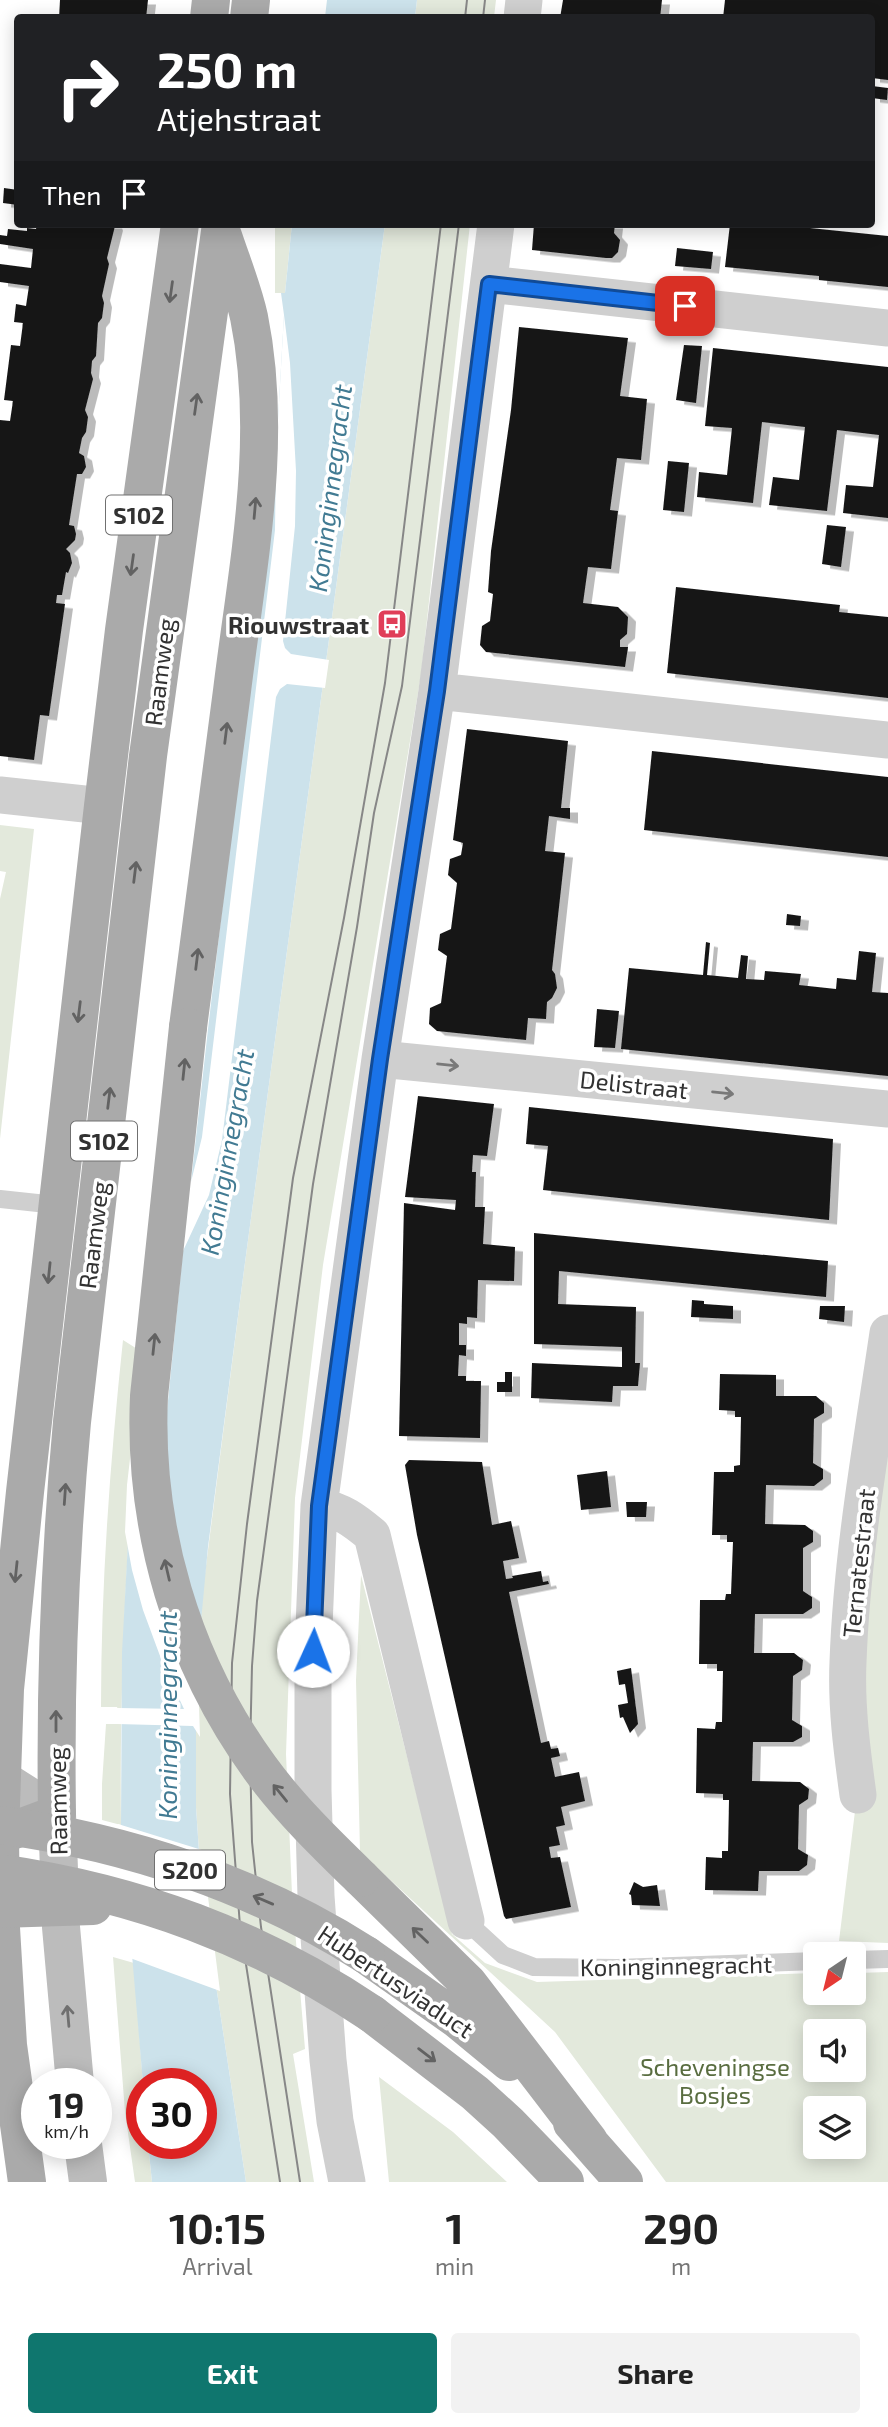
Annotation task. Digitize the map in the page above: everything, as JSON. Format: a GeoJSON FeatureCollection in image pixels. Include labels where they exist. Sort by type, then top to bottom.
{"type":"FeatureCollection","features":[{"type":"Feature","properties":{"kind":"main road","name":"Raamweg"},"geometry":{"type":"LineString","coordinates":[[1,1779],[18,1491],[57,1205],[125,618],[179,228]]}},
{"type":"Feature","properties":{"kind":"main road","name":"Raamweg"},"geometry":{"type":"LineString","coordinates":[[74,2068],[61,1927],[57,1814],[58,1622],[62,1533],[72,1422],[150,743],[221,228]]}},
{"type":"Feature","properties":{"kind":"main road"},"geometry":{"type":"LineString","coordinates":[[222,228],[243,295],[252,335],[258,390],[257,468],[250,552],[188,1027],[148,1407],[152,1493],[163,1554],[187,1635],[209,1684],[230,1723],[260,1768],[284,1798],[360,1878],[468,1983],[589,2141]]}},
{"type":"Feature","properties":{"kind":"main road"},"geometry":{"type":"LineString","coordinates":[[1,1779],[57,1814]]}},
{"type":"Feature","properties":{"kind":"main road","name":"S102"},"geometry":{"type":"LineString","coordinates":[[1,1779],[1,1928],[8,2045],[27,2181]]}},
{"type":"Feature","properties":{"kind":"main road"},"geometry":{"type":"LineString","coordinates":[[0,1835],[57,1814]]}},
{"type":"Feature","properties":{"kind":"main road","name":"Hubertusviaduct"},"geometry":{"type":"LineString","coordinates":[[0,1825],[80,1838],[169,1862],[275,1905],[366,1955],[475,2033],[508,2062],[589,2141],[624,2182]]}},
{"type":"Feature","properties":{"kind":"main road","name":"Hubertusviaduct"},"geometry":{"type":"LineString","coordinates":[[0,1873],[105,1893],[148,1905],[210,1927],[292,1965],[372,2014],[475,2093],[565,2182]]}},
{"type":"Feature","properties":{"kind":"main road"},"geometry":{"type":"LineString","coordinates":[[0,1909],[148,1905]]}},
{"type":"Feature","properties":{"kind":"main road"},"geometry":{"type":"LineString","coordinates":[[85,2159],[88,2182]]}},
{"type":"Feature","properties":{"kind":"street"},"geometry":{"type":"LineString","coordinates":[[347,2182],[335,2121],[316,1896],[313,1651],[319,1506],[380,1059],[437,691],[496,228]]}},
{"type":"Feature","properties":{"kind":"street"},"geometry":{"type":"LineString","coordinates":[[489,284],[888,328]]}},
{"type":"Feature","properties":{"kind":"street"},"geometry":{"type":"LineString","coordinates":[[437,691],[888,740]]}},
{"type":"Feature","properties":{"kind":"street"},"geometry":{"type":"LineString","coordinates":[[0,794],[103,806]]}},
{"type":"Feature","properties":{"kind":"street","name":"Delistraat"},"geometry":{"type":"LineString","coordinates":[[380,1059],[888,1109]]}},
{"type":"Feature","properties":{"kind":"street","name":"Ternatestraat"},"geometry":{"type":"LineString","coordinates":[[858,1795],[850,1737],[848,1663],[854,1576],[888,1333]]}},
{"type":"Feature","properties":{"kind":"street","name":"Koninginnegracht"},"geometry":{"type":"LineString","coordinates":[[319,1506],[351,1517],[372,1535],[466,1921]]}},
{"type":"Feature","properties":{"kind":"lane"},"geometry":{"type":"LineString","coordinates":[[0,1199],[57,1205]]}},
{"type":"Feature","properties":{"kind":"lane","name":"Koninginnegracht"},"geometry":{"type":"LineString","coordinates":[[466,1921],[502,1955],[534,1967],[617,1968],[803,1961]]}},
{"type":"Feature","properties":{"kind":"lane"},"geometry":{"type":"LineString","coordinates":[[866,1960],[888,1959]]}},
{"type":"Feature","properties":{"kind":"green space"},"geometry":{"type":"Polygon","coordinates":[[[417,0],[496,0],[494,14],[415,14],[417,0]]]}},
{"type":"Feature","properties":{"kind":"green space"},"geometry":{"type":"Polygon","coordinates":[[[275,228],[292,228],[285,293],[275,293],[275,228]]]}},
{"type":"Feature","properties":{"kind":"green space"},"geometry":{"type":"Polygon","coordinates":[[[384,228],[470,228],[421,675],[323,1265],[295,1498],[286,1754],[292,1894],[305,2049],[293,2054],[314,2182],[246,2182],[199,1852],[196,1705],[203,1589],[384,228]]]}},
{"type":"Feature","properties":{"kind":"green space"},"geometry":{"type":"Polygon","coordinates":[[[0,825],[34,829],[0,1139],[0,899],[6,872],[0,871],[0,825]]]}},
{"type":"Feature","properties":{"kind":"green space"},"geometry":{"type":"Polygon","coordinates":[[[888,1332],[888,1943],[839,1941],[857,1795],[850,1737],[888,1332]]]}},
{"type":"Feature","properties":{"kind":"green space"},"geometry":{"type":"Polygon","coordinates":[[[123,1340],[142,1352],[126,1588],[121,1825],[102,1820],[106,1724],[117,1724],[120,1715],[117,1707],[101,1707],[107,1523],[123,1340]]]}},
{"type":"Feature","properties":{"kind":"green space","name":"Scheveningse Bosjes"},"geometry":{"type":"Polygon","coordinates":[[[361,1575],[452,1934],[485,1963],[537,1982],[803,1973],[803,2006],[866,2006],[866,1973],[888,1972],[888,2182],[666,2182],[555,2032],[360,1852],[356,1680],[361,1575]]]}},
{"type":"Feature","properties":{"kind":"green space"},"geometry":{"type":"Polygon","coordinates":[[[113,1957],[134,1963],[142,2068],[126,2068],[126,2119],[113,1957]]]}},
{"type":"Feature","properties":{"kind":"green space"},"geometry":{"type":"Polygon","coordinates":[[[379,2077],[453,2132],[507,2182],[389,2182],[379,2077]]]}},
{"type":"Feature","properties":{"kind":"green space"},"geometry":{"type":"Polygon","coordinates":[[[132,2159],[150,2159],[152,2182],[135,2182],[132,2159]]]}},
{"type":"Feature","properties":{"kind":"water"},"geometry":{"type":"Polygon","coordinates":[[[327,0],[417,0],[415,14],[325,14],[327,0]]]}},
{"type":"Feature","properties":{"kind":"water"},"geometry":{"type":"Polygon","coordinates":[[[292,228],[384,228],[244,1270],[208,1547],[199,1643],[196,1807],[199,1852],[246,2182],[152,2182],[150,2159],[217,2159],[217,2068],[142,2068],[121,1825],[122,1653],[131,1485],[184,1026],[208,1029],[276,454],[284,315],[281,293],[285,293],[292,228]]]}},
{"type":"Feature","properties":{"kind":"pier"},"geometry":{"type":"Polygon","coordinates":[[[284,315],[290,363],[296,471],[295,526],[283,641],[291,654],[329,660],[325,688],[287,684],[280,689],[276,697],[222,1140],[209,1195],[183,1251],[167,1411],[167,1466],[199,1705],[200,1737],[193,1726],[117,1724],[117,1708],[184,1709],[163,1664],[132,1570],[125,1532],[127,1485],[180,1025],[208,1029],[191,1182],[202,1137],[275,530],[276,455],[284,315]]]}},
{"type":"Feature","properties":{"kind":"pier"},"geometry":{"type":"Polygon","coordinates":[[[118,1824],[202,1850],[220,1991],[130,1958],[118,1824]]]}},
{"type":"Feature","properties":{"kind":"building"},"geometry":{"type":"Polygon","coordinates":[[[60,0],[148,0],[146,14],[59,14],[60,0]]]}},
{"type":"Feature","properties":{"kind":"building"},"geometry":{"type":"Polygon","coordinates":[[[563,0],[662,0],[660,14],[561,14],[563,0]]]}},
{"type":"Feature","properties":{"kind":"building"},"geometry":{"type":"Polygon","coordinates":[[[725,0],[888,0],[888,80],[875,78],[875,14],[723,14],[725,0]]]}},
{"type":"Feature","properties":{"kind":"building"},"geometry":{"type":"Polygon","coordinates":[[[875,86],[888,88],[887,100],[875,98],[875,86]]]}},
{"type":"Feature","properties":{"kind":"building"},"geometry":{"type":"Polygon","coordinates":[[[4,188],[14,189],[14,204],[3,203],[4,188]]]}},
{"type":"Feature","properties":{"kind":"building"},"geometry":{"type":"Polygon","coordinates":[[[114,228],[107,258],[109,264],[102,296],[102,318],[98,323],[96,356],[92,361],[93,379],[85,410],[88,417],[86,432],[79,453],[84,456],[86,467],[82,474],[77,474],[69,525],[74,526],[76,534],[75,540],[66,549],[70,553],[72,563],[68,573],[66,572],[62,595],[57,595],[56,603],[65,604],[49,716],[40,715],[34,760],[0,756],[0,420],[10,421],[13,401],[4,400],[11,345],[20,346],[23,323],[14,322],[16,304],[26,306],[29,286],[0,282],[0,264],[31,268],[33,249],[0,244],[0,235],[7,236],[8,229],[114,228]]]}},
{"type":"Feature","properties":{"kind":"building"},"geometry":{"type":"Polygon","coordinates":[[[534,228],[615,228],[614,233],[620,240],[618,252],[612,258],[532,250],[534,228]]]}},
{"type":"Feature","properties":{"kind":"building"},"geometry":{"type":"Polygon","coordinates":[[[730,228],[810,228],[888,236],[888,287],[819,280],[819,276],[725,267],[730,228]]]}},
{"type":"Feature","properties":{"kind":"building"},"geometry":{"type":"Polygon","coordinates":[[[677,248],[713,252],[711,269],[675,266],[677,248]]]}},
{"type":"Feature","properties":{"kind":"building"},"geometry":{"type":"Polygon","coordinates":[[[519,327],[628,338],[620,396],[647,399],[641,460],[617,458],[610,510],[618,511],[611,569],[588,567],[583,603],[618,607],[628,617],[627,634],[620,640],[620,647],[628,647],[625,667],[486,652],[480,645],[482,626],[490,621],[493,594],[488,592],[491,551],[511,410],[519,327]]]}},
{"type":"Feature","properties":{"kind":"building"},"geometry":{"type":"Polygon","coordinates":[[[684,345],[702,346],[696,403],[676,400],[684,345]]]}},
{"type":"Feature","properties":{"kind":"building"},"geometry":{"type":"Polygon","coordinates":[[[713,348],[888,367],[888,518],[843,513],[846,485],[873,487],[879,435],[837,430],[827,511],[769,505],[773,477],[799,480],[805,427],[762,422],[753,503],[697,497],[699,472],[727,475],[732,428],[705,426],[713,348]]]}},
{"type":"Feature","properties":{"kind":"building"},"geometry":{"type":"Polygon","coordinates":[[[668,461],[689,463],[684,512],[663,510],[668,461]]]}},
{"type":"Feature","properties":{"kind":"building"},"geometry":{"type":"Polygon","coordinates":[[[827,525],[846,527],[841,567],[822,564],[827,525]]]}},
{"type":"Feature","properties":{"kind":"building"},"geometry":{"type":"Polygon","coordinates":[[[676,587],[840,605],[839,612],[888,617],[888,698],[667,673],[676,587]]]}},
{"type":"Feature","properties":{"kind":"building"},"geometry":{"type":"Polygon","coordinates":[[[467,729],[568,741],[561,808],[570,808],[570,819],[549,816],[545,851],[565,853],[552,970],[557,988],[547,1002],[546,1019],[528,1018],[526,1040],[437,1031],[429,1024],[430,1008],[441,1003],[447,956],[438,950],[440,934],[451,929],[457,883],[448,875],[450,859],[461,855],[463,843],[453,840],[467,729]]]}},
{"type":"Feature","properties":{"kind":"building"},"geometry":{"type":"Polygon","coordinates":[[[652,751],[888,777],[888,857],[644,830],[652,751]]]}},
{"type":"Feature","properties":{"kind":"building"},"geometry":{"type":"Polygon","coordinates":[[[787,914],[801,916],[800,926],[786,925],[787,914]]]}},
{"type":"Feature","properties":{"kind":"building"},"geometry":{"type":"Polygon","coordinates":[[[706,942],[710,943],[707,975],[738,978],[741,955],[748,956],[746,979],[764,980],[765,971],[801,974],[799,985],[836,989],[837,978],[856,980],[859,951],[876,953],[872,992],[888,993],[888,1076],[621,1049],[629,968],[703,975],[706,942]]]}},
{"type":"Feature","properties":{"kind":"building"},"geometry":{"type":"Polygon","coordinates":[[[597,1009],[619,1011],[615,1048],[594,1047],[597,1009]]]}},
{"type":"Feature","properties":{"kind":"building"},"geometry":{"type":"Polygon","coordinates":[[[418,1096],[494,1104],[487,1156],[473,1155],[472,1172],[476,1172],[475,1207],[485,1207],[483,1244],[515,1247],[514,1281],[478,1280],[477,1318],[467,1317],[467,1324],[459,1323],[459,1345],[466,1345],[466,1356],[459,1355],[458,1376],[466,1376],[466,1381],[481,1381],[480,1438],[399,1436],[404,1203],[455,1210],[456,1200],[405,1197],[418,1096]]]}},
{"type":"Feature","properties":{"kind":"building"},"geometry":{"type":"Polygon","coordinates":[[[529,1107],[833,1139],[829,1220],[543,1190],[548,1146],[526,1144],[529,1107]]]}},
{"type":"Feature","properties":{"kind":"building"},"geometry":{"type":"Polygon","coordinates":[[[534,1233],[828,1261],[826,1297],[559,1271],[558,1304],[636,1307],[635,1363],[640,1363],[638,1386],[613,1386],[612,1402],[531,1398],[532,1363],[622,1367],[622,1347],[534,1344],[534,1233]]]}},
{"type":"Feature","properties":{"kind":"building"},"geometry":{"type":"Polygon","coordinates":[[[692,1300],[704,1301],[704,1304],[733,1306],[733,1319],[691,1317],[692,1300]]]}},
{"type":"Feature","properties":{"kind":"building"},"geometry":{"type":"Polygon","coordinates":[[[820,1306],[845,1306],[844,1322],[819,1319],[820,1306]]]}},
{"type":"Feature","properties":{"kind":"building"},"geometry":{"type":"Polygon","coordinates":[[[505,1372],[512,1372],[512,1392],[497,1392],[497,1382],[505,1382],[505,1372]]]}},
{"type":"Feature","properties":{"kind":"building"},"geometry":{"type":"Polygon","coordinates":[[[720,1374],[776,1375],[776,1396],[816,1396],[824,1403],[824,1413],[814,1419],[813,1463],[823,1469],[823,1479],[814,1486],[766,1485],[765,1524],[805,1525],[813,1531],[813,1542],[803,1548],[803,1591],[812,1597],[812,1608],[803,1614],[755,1614],[754,1653],[794,1653],[803,1660],[802,1670],[793,1676],[792,1720],[802,1726],[802,1737],[793,1742],[753,1742],[752,1781],[800,1782],[809,1789],[808,1799],[799,1805],[798,1849],[808,1855],[807,1865],[799,1871],[759,1871],[758,1891],[705,1890],[706,1857],[722,1858],[722,1851],[728,1851],[729,1800],[723,1800],[723,1794],[696,1793],[697,1728],[715,1729],[716,1722],[722,1722],[723,1671],[717,1671],[717,1664],[699,1664],[700,1600],[725,1600],[726,1594],[731,1594],[733,1542],[727,1542],[727,1535],[712,1535],[714,1472],[734,1472],[734,1466],[740,1465],[741,1417],[735,1417],[735,1411],[719,1410],[720,1374]]]}},
{"type":"Feature","properties":{"kind":"building"},"geometry":{"type":"Polygon","coordinates":[[[409,1460],[482,1462],[492,1525],[511,1521],[519,1558],[503,1561],[506,1579],[541,1571],[543,1582],[548,1581],[549,1584],[509,1592],[541,1743],[549,1741],[551,1749],[558,1748],[560,1756],[551,1758],[555,1777],[579,1772],[585,1801],[561,1807],[565,1825],[556,1827],[560,1845],[549,1847],[551,1858],[560,1857],[571,1907],[506,1919],[504,1916],[417,1535],[405,1465],[409,1460]]]}},
{"type":"Feature","properties":{"kind":"building"},"geometry":{"type":"Polygon","coordinates":[[[607,1471],[611,1507],[581,1510],[577,1475],[607,1471]]]}},
{"type":"Feature","properties":{"kind":"building"},"geometry":{"type":"Polygon","coordinates":[[[626,1502],[647,1502],[646,1517],[627,1517],[626,1502]]]}},
{"type":"Feature","properties":{"kind":"building"},"geometry":{"type":"Polygon","coordinates":[[[631,1668],[638,1724],[630,1733],[623,1717],[620,1718],[618,1705],[628,1703],[625,1684],[619,1685],[617,1671],[631,1668]]]}},
{"type":"Feature","properties":{"kind":"building"},"geometry":{"type":"Polygon","coordinates":[[[634,1882],[643,1887],[657,1885],[660,1906],[632,1905],[629,1894],[634,1882]]]}},
{"type":"Feature","properties":{"kind":"tram line"},"geometry":{"type":"LineString","coordinates":[[465,14],[467,0]]}},
{"type":"Feature","properties":{"kind":"tram line"},"geometry":{"type":"LineString","coordinates":[[483,14],[485,0]]}},
{"type":"Feature","properties":{"kind":"tram line"},"geometry":{"type":"LineString","coordinates":[[280,2182],[240,1926],[230,1794],[232,1663],[247,1524],[293,1178],[344,918],[385,683],[441,228]]}},
{"type":"Feature","properties":{"kind":"tram line"},"geometry":{"type":"LineString","coordinates":[[300,2182],[261,1927],[252,1842],[250,1751],[257,1601],[313,1184],[374,813],[402,686],[459,228]]}},
{"type":"Feature","properties":{"kind":"place","name":"Riouwstraat"},"geometry":{"type":"Point","coordinates":[392,624]}},
{"type":"Feature","properties":{"kind":"route"},"geometry":{"type":"LineString","coordinates":[[313,1651],[319,1506],[380,1059],[437,691],[489,284],[685,306]]}}]}
